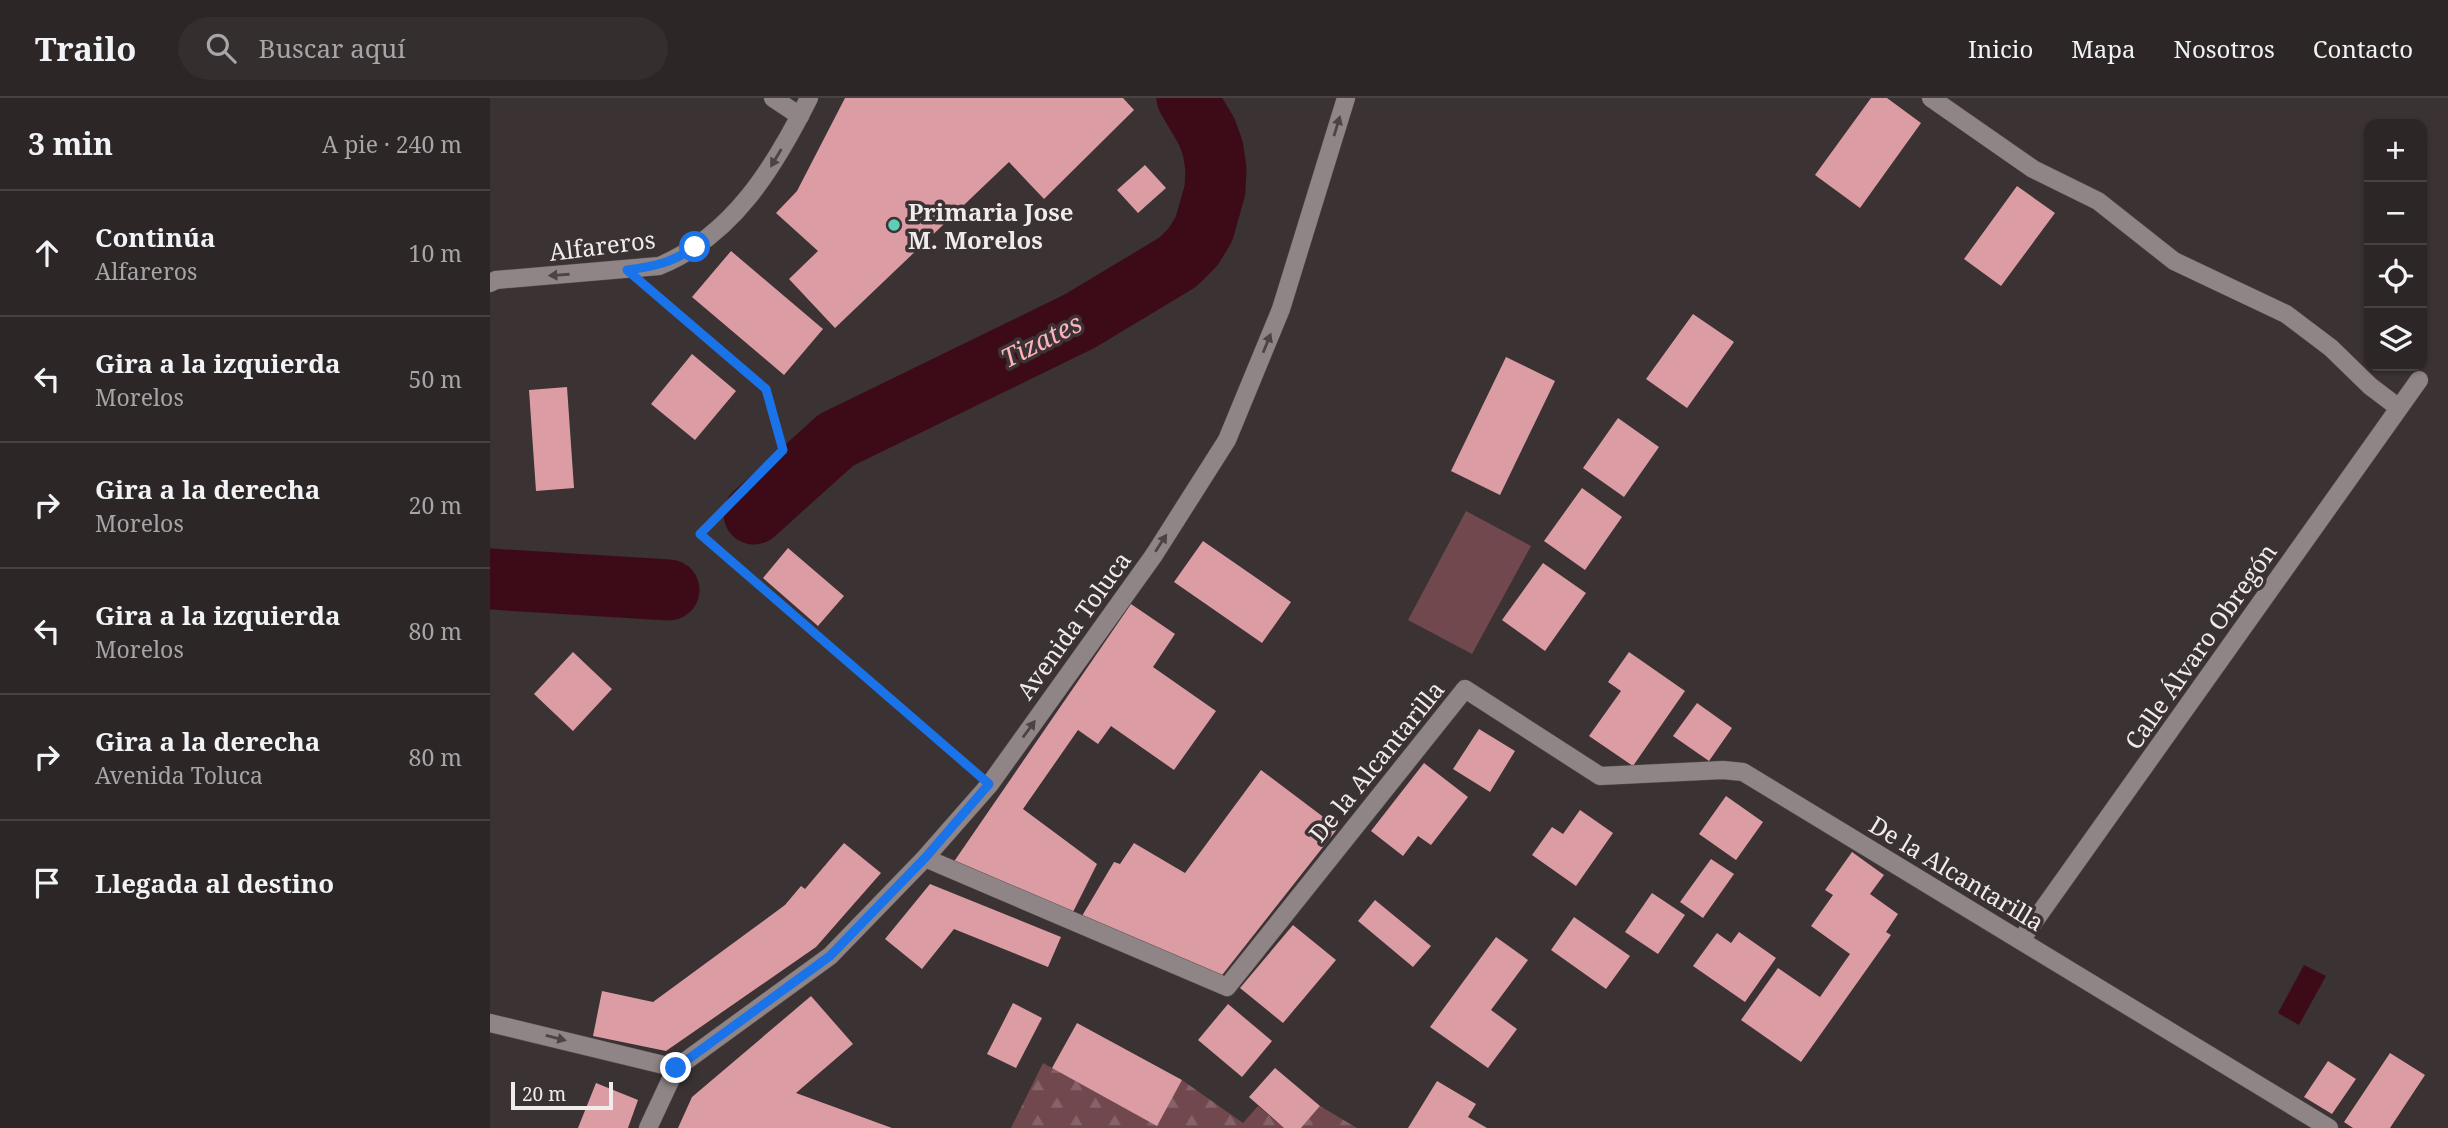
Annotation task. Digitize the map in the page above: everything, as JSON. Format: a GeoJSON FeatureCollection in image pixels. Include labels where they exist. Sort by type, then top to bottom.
{"type":"FeatureCollection","features":[{"type":"Feature","properties":{"kind":"street"},"geometry":{"type":"LineString","coordinates":[[773,98],[800,116]]}},
{"type":"Feature","properties":{"kind":"street","name":"Alfareros"},"geometry":{"type":"LineString","coordinates":[[490,283],[496,280],[659,266],[678,258],[730,219],[774,164],[809,98]]}},
{"type":"Feature","properties":{"kind":"street","name":"Avenida Toluca"},"geometry":{"type":"LineString","coordinates":[[676,1068],[830,956],[925,858],[989,784],[1154,555],[1227,440],[1281,309],[1346,98]]}},
{"type":"Feature","properties":{"kind":"street"},"geometry":{"type":"LineString","coordinates":[[1931,98],[2033,169],[2098,201],[2174,261],[2286,314],[2399,408]]}},
{"type":"Feature","properties":{"kind":"street","name":"Calle Álvaro Obregón"},"geometry":{"type":"LineString","coordinates":[[2021,940],[2419,380]]}},
{"type":"Feature","properties":{"kind":"street","name":"De la Alcantarilla"},"geometry":{"type":"LineString","coordinates":[[925,858],[1227,987],[1465,689],[1600,776],[1723,770],[1743,772],[2329,1128]]}},
{"type":"Feature","properties":{"kind":"street"},"geometry":{"type":"LineString","coordinates":[[490,1023],[676,1068],[648,1128]]}},
{"type":"Feature","properties":{"kind":"path"},"geometry":{"type":"LineString","coordinates":[[627,270],[766,389],[777,427],[783,450],[700,534],[989,784]]}},
{"type":"Feature","properties":{"kind":"green space"},"geometry":{"type":"Polygon","coordinates":[[[1466,511],[1531,546],[1472,654],[1408,620],[1466,511]]]}},
{"type":"Feature","properties":{"kind":"green space"},"geometry":{"type":"Polygon","coordinates":[[[1043,1063],[1157,1125],[1182,1080],[1243,1123],[1258,1106],[1284,1128],[1011,1128],[1043,1063]]]}},
{"type":"Feature","properties":{"kind":"green space"},"geometry":{"type":"Polygon","coordinates":[[[1320,1106],[1357,1128],[1301,1128],[1320,1106]]]}},
{"type":"Feature","properties":{"kind":"shaded area"},"geometry":{"type":"Polygon","coordinates":[[[2304,965],[2326,976],[2299,1025],[2278,1013],[2304,965]]]}},
{"type":"Feature","properties":{"kind":"building","name":"Primaria Jose M. Morelos"},"geometry":{"type":"Polygon","coordinates":[[[845,98],[1123,98],[1134,110],[1044,199],[1009,162],[835,328],[789,279],[818,251],[776,213],[797,191],[845,98]]]}},
{"type":"Feature","properties":{"kind":"building"},"geometry":{"type":"Polygon","coordinates":[[[1871,98],[1887,98],[1921,123],[1860,208],[1815,175],[1871,98]]]}},
{"type":"Feature","properties":{"kind":"building"},"geometry":{"type":"Polygon","coordinates":[[[1145,165],[1166,188],[1138,213],[1117,190],[1145,165]]]}},
{"type":"Feature","properties":{"kind":"building"},"geometry":{"type":"Polygon","coordinates":[[[2017,186],[2055,213],[2001,286],[1964,259],[2017,186]]]}},
{"type":"Feature","properties":{"kind":"building"},"geometry":{"type":"Polygon","coordinates":[[[731,251],[823,329],[784,375],[692,297],[731,251]]]}},
{"type":"Feature","properties":{"kind":"building"},"geometry":{"type":"Polygon","coordinates":[[[1693,314],[1734,342],[1687,408],[1646,379],[1693,314]]]}},
{"type":"Feature","properties":{"kind":"building"},"geometry":{"type":"Polygon","coordinates":[[[692,354],[736,391],[695,440],[651,404],[692,354]]]}},
{"type":"Feature","properties":{"kind":"building"},"geometry":{"type":"Polygon","coordinates":[[[1506,357],[1555,381],[1500,495],[1451,471],[1506,357]]]}},
{"type":"Feature","properties":{"kind":"building"},"geometry":{"type":"Polygon","coordinates":[[[567,387],[574,488],[536,491],[529,390],[567,387]]]}},
{"type":"Feature","properties":{"kind":"building"},"geometry":{"type":"Polygon","coordinates":[[[1618,418],[1659,447],[1624,497],[1583,468],[1618,418]]]}},
{"type":"Feature","properties":{"kind":"building"},"geometry":{"type":"Polygon","coordinates":[[[1582,488],[1622,517],[1585,570],[1544,541],[1582,488]]]}},
{"type":"Feature","properties":{"kind":"building"},"geometry":{"type":"Polygon","coordinates":[[[1203,541],[1291,602],[1262,643],[1174,582],[1203,541]]]}},
{"type":"Feature","properties":{"kind":"building"},"geometry":{"type":"Polygon","coordinates":[[[788,548],[844,596],[818,626],[763,578],[788,548]]]}},
{"type":"Feature","properties":{"kind":"building"},"geometry":{"type":"Polygon","coordinates":[[[1543,563],[1586,593],[1545,651],[1502,620],[1543,563]]]}},
{"type":"Feature","properties":{"kind":"building"},"geometry":{"type":"Polygon","coordinates":[[[1131,604],[1175,634],[1153,667],[1216,711],[1174,770],[1111,726],[1098,744],[1078,730],[1023,809],[1097,864],[1073,912],[953,863],[1131,604]]]}},
{"type":"Feature","properties":{"kind":"building"},"geometry":{"type":"Polygon","coordinates":[[[573,652],[612,689],[573,731],[534,694],[573,652]]]}},
{"type":"Feature","properties":{"kind":"building"},"geometry":{"type":"Polygon","coordinates":[[[1629,652],[1685,691],[1633,766],[1589,736],[1621,691],[1608,682],[1629,652]]]}},
{"type":"Feature","properties":{"kind":"building"},"geometry":{"type":"Polygon","coordinates":[[[1697,703],[1732,728],[1709,761],[1673,736],[1697,703]]]}},
{"type":"Feature","properties":{"kind":"building"},"geometry":{"type":"Polygon","coordinates":[[[1479,729],[1515,751],[1490,792],[1453,769],[1479,729]]]}},
{"type":"Feature","properties":{"kind":"building"},"geometry":{"type":"Polygon","coordinates":[[[1424,763],[1468,797],[1431,845],[1418,836],[1403,856],[1371,831],[1424,763]]]}},
{"type":"Feature","properties":{"kind":"building"},"geometry":{"type":"Polygon","coordinates":[[[1261,770],[1338,828],[1219,979],[1082,916],[1114,862],[1120,864],[1134,843],[1185,873],[1261,770]]]}},
{"type":"Feature","properties":{"kind":"building"},"geometry":{"type":"Polygon","coordinates":[[[1726,796],[1763,822],[1736,860],[1699,834],[1726,796]]]}},
{"type":"Feature","properties":{"kind":"building"},"geometry":{"type":"Polygon","coordinates":[[[1580,810],[1613,833],[1576,886],[1532,855],[1552,827],[1563,834],[1580,810]]]}},
{"type":"Feature","properties":{"kind":"building"},"geometry":{"type":"Polygon","coordinates":[[[844,843],[881,873],[816,947],[666,1051],[593,1036],[602,991],[653,1002],[785,905],[801,886],[805,889],[844,843]]]}},
{"type":"Feature","properties":{"kind":"building"},"geometry":{"type":"Polygon","coordinates":[[[1852,852],[1884,875],[1870,894],[1898,914],[1886,932],[1891,935],[1801,1062],[1741,1020],[1778,968],[1820,997],[1850,954],[1811,926],[1833,895],[1825,890],[1852,852]]]}},
{"type":"Feature","properties":{"kind":"building"},"geometry":{"type":"Polygon","coordinates":[[[1711,859],[1734,874],[1703,918],[1680,902],[1711,859]]]}},
{"type":"Feature","properties":{"kind":"building"},"geometry":{"type":"Polygon","coordinates":[[[930,884],[1061,937],[1048,967],[954,929],[922,969],[885,939],[930,884]]]}},
{"type":"Feature","properties":{"kind":"building"},"geometry":{"type":"Polygon","coordinates":[[[1652,893],[1685,915],[1658,954],[1625,932],[1652,893]]]}},
{"type":"Feature","properties":{"kind":"building"},"geometry":{"type":"Polygon","coordinates":[[[1375,900],[1431,946],[1413,967],[1358,921],[1375,900]]]}},
{"type":"Feature","properties":{"kind":"building"},"geometry":{"type":"Polygon","coordinates":[[[1574,917],[1630,956],[1606,989],[1551,950],[1574,917]]]}},
{"type":"Feature","properties":{"kind":"building"},"geometry":{"type":"Polygon","coordinates":[[[1293,925],[1336,960],[1283,1023],[1240,988],[1293,925]]]}},
{"type":"Feature","properties":{"kind":"building"},"geometry":{"type":"Polygon","coordinates":[[[1739,932],[1776,958],[1745,1002],[1693,966],[1717,933],[1731,943],[1739,932]]]}},
{"type":"Feature","properties":{"kind":"building"},"geometry":{"type":"Polygon","coordinates":[[[1496,937],[1528,960],[1491,1010],[1517,1029],[1488,1068],[1430,1027],[1496,937]]]}},
{"type":"Feature","properties":{"kind":"building"},"geometry":{"type":"Polygon","coordinates":[[[811,996],[853,1044],[796,1093],[892,1128],[678,1128],[692,1097],[811,996]]]}},
{"type":"Feature","properties":{"kind":"building"},"geometry":{"type":"Polygon","coordinates":[[[1013,1003],[1042,1018],[1016,1068],[987,1054],[1013,1003]]]}},
{"type":"Feature","properties":{"kind":"building"},"geometry":{"type":"Polygon","coordinates":[[[1228,1004],[1272,1041],[1242,1077],[1198,1040],[1228,1004]]]}},
{"type":"Feature","properties":{"kind":"building"},"geometry":{"type":"Polygon","coordinates":[[[1077,1023],[1182,1080],[1157,1126],[1052,1068],[1077,1023]]]}},
{"type":"Feature","properties":{"kind":"building"},"geometry":{"type":"Polygon","coordinates":[[[2390,1053],[2425,1075],[2390,1128],[2353,1128],[2344,1122],[2390,1053]]]}},
{"type":"Feature","properties":{"kind":"building"},"geometry":{"type":"Polygon","coordinates":[[[2328,1061],[2356,1079],[2332,1114],[2304,1097],[2328,1061]]]}},
{"type":"Feature","properties":{"kind":"building"},"geometry":{"type":"Polygon","coordinates":[[[1275,1068],[1320,1106],[1301,1128],[1284,1128],[1249,1097],[1275,1068]]]}},
{"type":"Feature","properties":{"kind":"building"},"geometry":{"type":"Polygon","coordinates":[[[1437,1081],[1476,1104],[1468,1117],[1487,1128],[1408,1128],[1437,1081]]]}},
{"type":"Feature","properties":{"kind":"building"},"geometry":{"type":"Polygon","coordinates":[[[596,1083],[638,1100],[628,1128],[578,1128],[596,1083]]]}},
{"type":"Feature","properties":{"kind":"waterway","name":"Tizates"},"geometry":{"type":"LineString","coordinates":[[754,514],[836,440],[1080,321],[1178,262],[1193,247],[1204,229],[1215,190],[1213,149],[1207,132],[1187,98]]}},
{"type":"Feature","properties":{"kind":"waterway","name":"Tizates"},"geometry":{"type":"LineString","coordinates":[[490,579],[669,590]]}},
{"type":"Feature","properties":{"kind":"place","name":"Primaria Jose M. Morelos"},"geometry":{"type":"Point","coordinates":[894,225]}},
{"type":"Feature","properties":{"kind":"route"},"geometry":{"type":"LineString","coordinates":[[676,1068],[830,956],[925,858],[989,784],[700,534],[783,450],[766,389],[627,270],[659,266],[695,247]]}}]}
